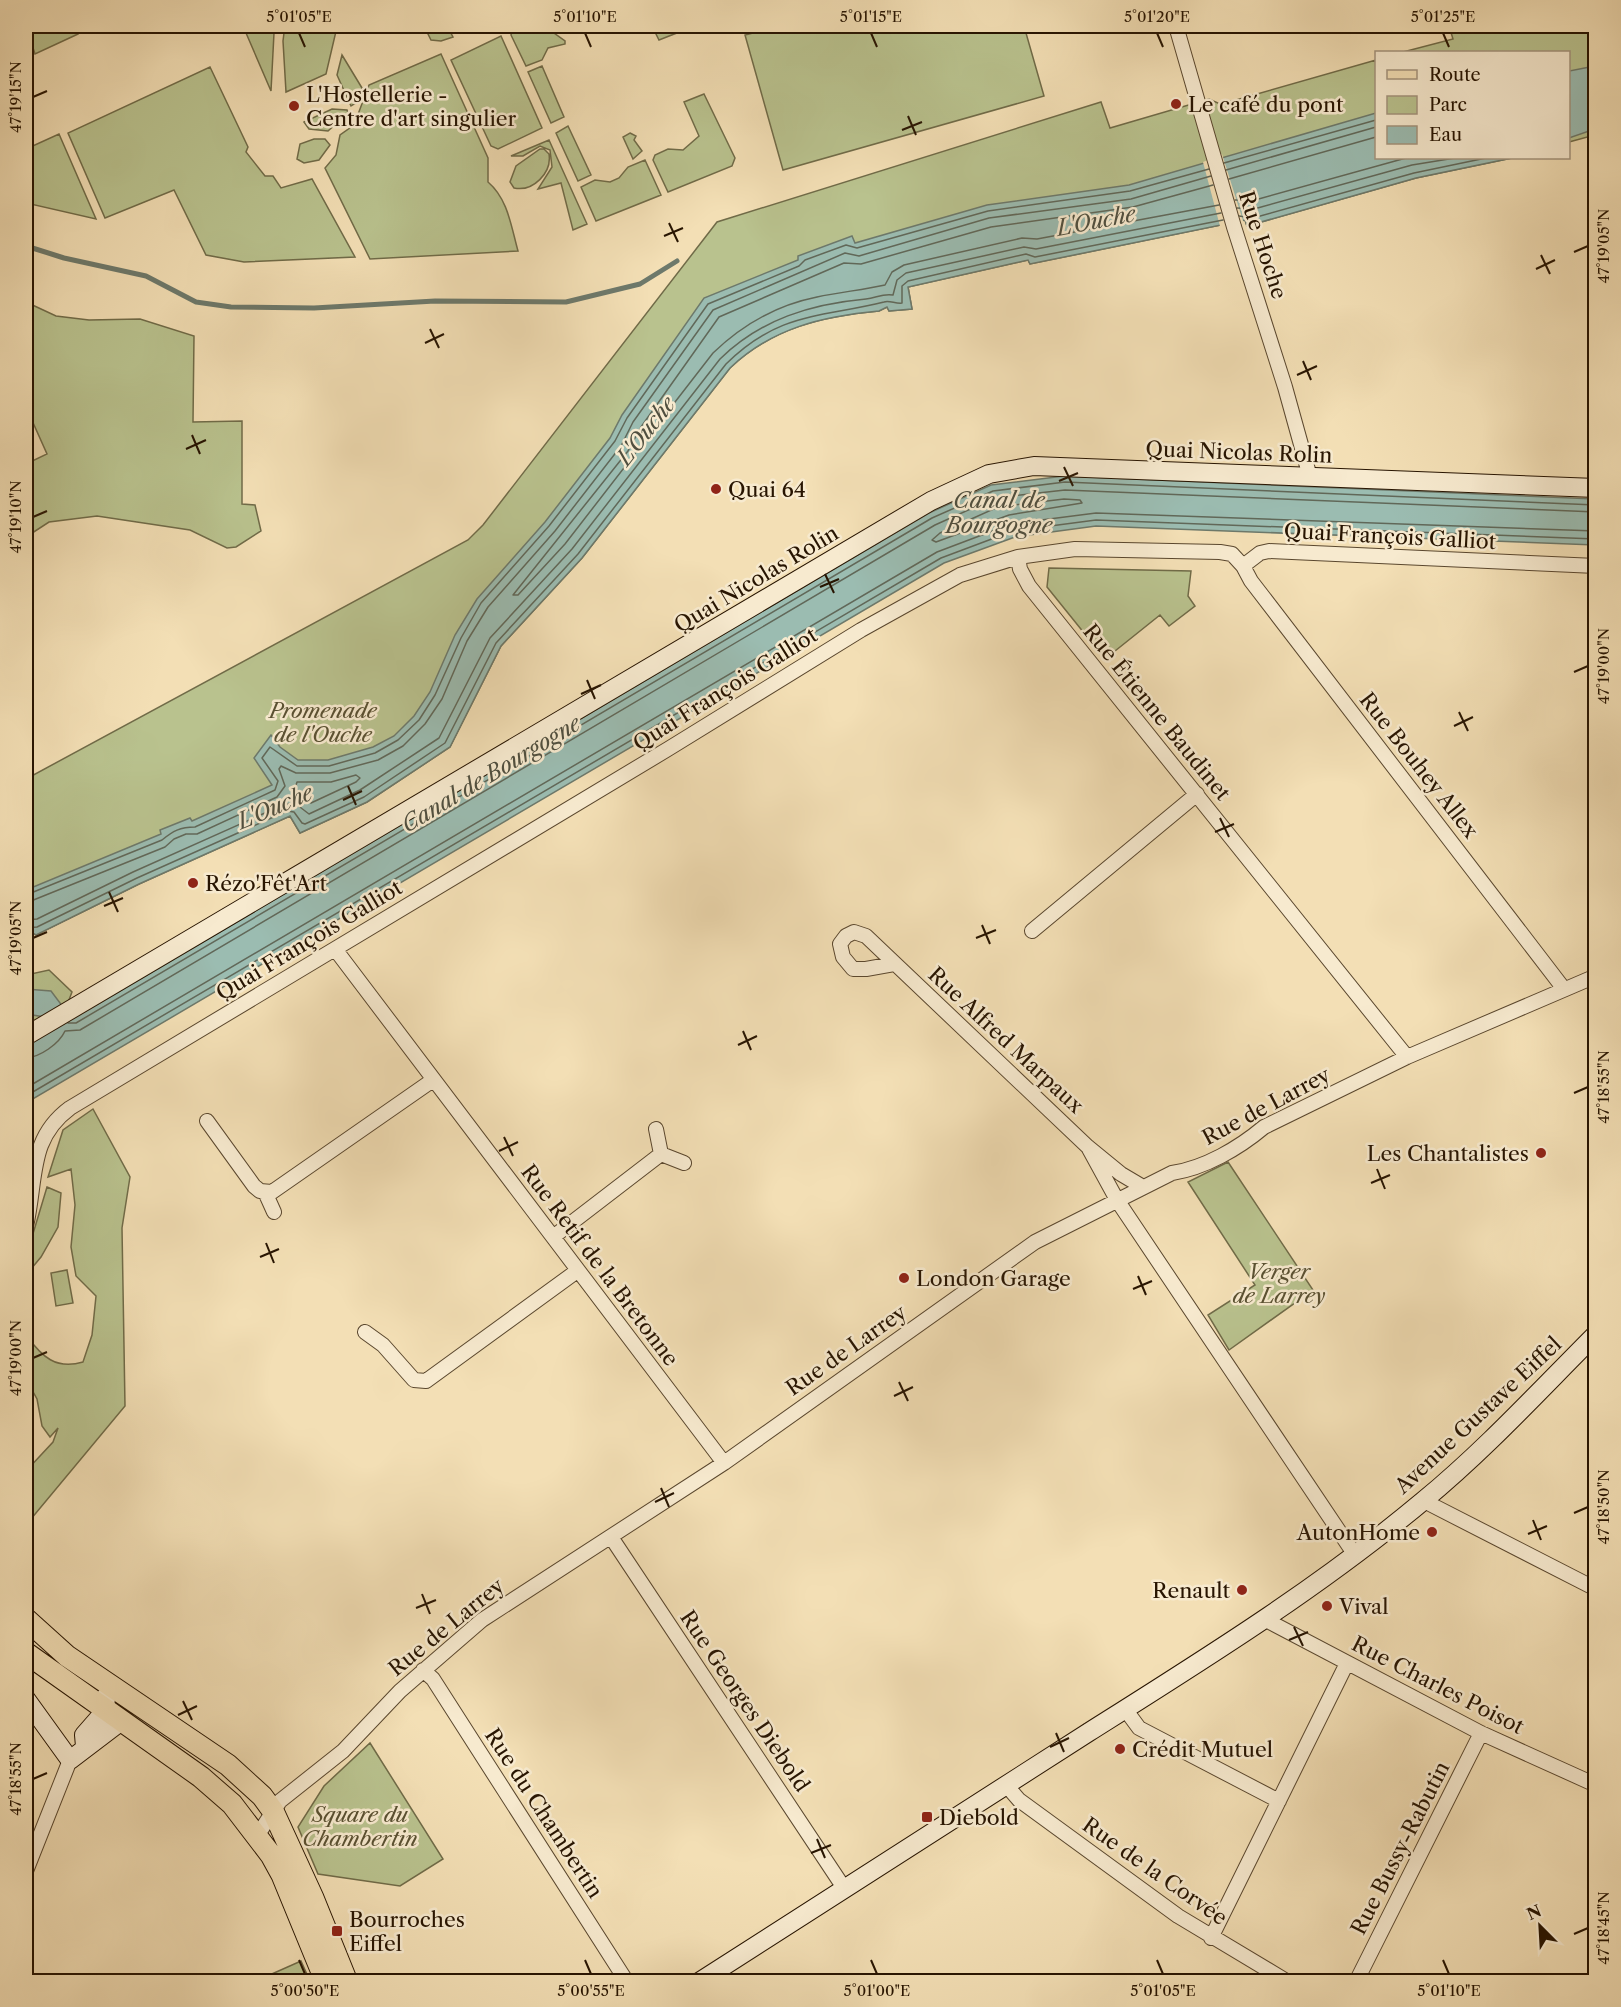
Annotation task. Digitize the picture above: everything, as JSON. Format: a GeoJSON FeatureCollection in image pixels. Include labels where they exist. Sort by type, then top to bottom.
{"type":"FeatureCollection","features":[{"type":"Feature","properties":{"kind":"main road"},"geometry":{"type":"LineString","coordinates":[[26,1619],[67,1656],[242,1776],[262,1796],[273,1811],[347,1982]]}},
{"type":"Feature","properties":{"kind":"main road"},"geometry":{"type":"LineString","coordinates":[[26,1653],[217,1790],[232,1804],[257,1836],[282,1875],[326,1982]]}},
{"type":"Feature","properties":{"kind":"street","name":"Rue Hoche"},"geometry":{"type":"LineString","coordinates":[[1176,26],[1208,141],[1285,387],[1310,477]]}},
{"type":"Feature","properties":{"kind":"street","name":"Quai Nicolas Rolin"},"geometry":{"type":"LineString","coordinates":[[26,1036],[931,501],[963,485],[1004,470],[1034,466],[1596,488]]}},
{"type":"Feature","properties":{"kind":"street","name":"Quai François Galliot"},"geometry":{"type":"LineString","coordinates":[[26,1226],[36,1162],[44,1134],[57,1118],[913,600],[960,575],[1018,557],[1075,549],[1220,552],[1232,554],[1243,566],[1260,553],[1269,551],[1596,566]]}},
{"type":"Feature","properties":{"kind":"street","name":"Rue Étienne Baudinet"},"geometry":{"type":"LineString","coordinates":[[1018,557],[1020,569],[1029,586],[1407,1057]]}},
{"type":"Feature","properties":{"kind":"street","name":"Rue Bouhey Allex"},"geometry":{"type":"LineString","coordinates":[[1243,566],[1251,582],[1564,989]]}},
{"type":"Feature","properties":{"kind":"street"},"geometry":{"type":"LineString","coordinates":[[1032,931],[1197,794]]}},
{"type":"Feature","properties":{"kind":"street","name":"Rue Retif de la Bretonne"},"geometry":{"type":"LineString","coordinates":[[335,949],[724,1463]]}},
{"type":"Feature","properties":{"kind":"street","name":"Rue Alfred Marpaux"},"geometry":{"type":"LineString","coordinates":[[894,964],[1088,1147],[1121,1174],[1143,1187]]}},
{"type":"Feature","properties":{"kind":"street","name":"Rue de Larrey"},"geometry":{"type":"LineString","coordinates":[[257,1836],[280,1801],[343,1751],[400,1691],[497,1609],[724,1463],[1035,1242],[1172,1173],[1191,1170],[1246,1142],[1264,1127],[1407,1057],[1596,976]]}},
{"type":"Feature","properties":{"kind":"street"},"geometry":{"type":"LineString","coordinates":[[265,1192],[279,1188],[433,1080]]}},
{"type":"Feature","properties":{"kind":"street"},"geometry":{"type":"LineString","coordinates":[[207,1121],[254,1186],[265,1192],[274,1212]]}},
{"type":"Feature","properties":{"kind":"street"},"geometry":{"type":"LineString","coordinates":[[656,1129],[661,1154]]}},
{"type":"Feature","properties":{"kind":"street","name":"Rue Alfred Marpaux"},"geometry":{"type":"LineString","coordinates":[[1088,1147],[1117,1200],[1355,1555]]}},
{"type":"Feature","properties":{"kind":"street"},"geometry":{"type":"LineString","coordinates":[[553,1237],[661,1154]]}},
{"type":"Feature","properties":{"kind":"street"},"geometry":{"type":"LineString","coordinates":[[661,1154],[684,1163]]}},
{"type":"Feature","properties":{"kind":"street"},"geometry":{"type":"LineString","coordinates":[[365,1332],[383,1346],[414,1380],[426,1381],[577,1271]]}},
{"type":"Feature","properties":{"kind":"street","name":"Avenue Gustave Eiffel"},"geometry":{"type":"LineString","coordinates":[[699,1982],[1264,1619],[1355,1555],[1424,1501],[1484,1447],[1596,1334]]}},
{"type":"Feature","properties":{"kind":"street"},"geometry":{"type":"LineString","coordinates":[[1424,1501],[1596,1589]]}},
{"type":"Feature","properties":{"kind":"street","name":"Rue Georges Diebold"},"geometry":{"type":"LineString","coordinates":[[611,1537],[844,1888]]}},
{"type":"Feature","properties":{"kind":"street","name":"Rue Charles Poisot"},"geometry":{"type":"LineString","coordinates":[[1264,1619],[1481,1732],[1596,1785]]}},
{"type":"Feature","properties":{"kind":"street"},"geometry":{"type":"LineString","coordinates":[[1211,1938],[1347,1663]]}},
{"type":"Feature","properties":{"kind":"street","name":"Rue du Chambertin"},"geometry":{"type":"LineString","coordinates":[[423,1670],[433,1678],[627,1982]]}},
{"type":"Feature","properties":{"kind":"street"},"geometry":{"type":"LineString","coordinates":[[107,1683],[112,1716]]}},
{"type":"Feature","properties":{"kind":"street"},"geometry":{"type":"LineString","coordinates":[[26,1699],[70,1760]]}},
{"type":"Feature","properties":{"kind":"street"},"geometry":{"type":"LineString","coordinates":[[1125,1709],[1139,1728],[1279,1801]]}},
{"type":"Feature","properties":{"kind":"street"},"geometry":{"type":"LineString","coordinates":[[26,1871],[70,1760],[85,1746],[84,1735],[112,1716],[152,1714]]}},
{"type":"Feature","properties":{"kind":"street","name":"Rue Bussy-Rabutin"},"geometry":{"type":"LineString","coordinates":[[1356,1982],[1481,1732]]}},
{"type":"Feature","properties":{"kind":"street","name":"Rue de la Corvée"},"geometry":{"type":"LineString","coordinates":[[1006,1785],[1019,1800],[1211,1938],[1288,1982]]}},
{"type":"Feature","properties":{"kind":"green space"},"geometry":{"type":"Polygon","coordinates":[[[26,26],[75,26],[78,34],[35,54],[26,26]]]}},
{"type":"Feature","properties":{"kind":"green space"},"geometry":{"type":"Polygon","coordinates":[[[243,26],[271,30],[274,33],[271,91],[243,26]]]}},
{"type":"Feature","properties":{"kind":"green space"},"geometry":{"type":"Polygon","coordinates":[[[292,26],[337,27],[326,74],[286,92],[283,41],[284,33],[292,26]]]}},
{"type":"Feature","properties":{"kind":"green space"},"geometry":{"type":"Polygon","coordinates":[[[424,26],[447,26],[453,37],[441,41],[431,40],[424,26]]]}},
{"type":"Feature","properties":{"kind":"green space"},"geometry":{"type":"Polygon","coordinates":[[[526,26],[544,26],[565,41],[565,44],[548,48],[542,60],[526,66],[511,35],[512,31],[526,26]]]}},
{"type":"Feature","properties":{"kind":"green space"},"geometry":{"type":"Polygon","coordinates":[[[652,26],[686,26],[687,29],[659,40],[652,26]]]}},
{"type":"Feature","properties":{"kind":"green space"},"geometry":{"type":"Polygon","coordinates":[[[781,26],[1024,26],[1044,96],[783,170],[745,35],[781,26]]]}},
{"type":"Feature","properties":{"kind":"green space"},"geometry":{"type":"Polygon","coordinates":[[[1449,26],[1595,26],[1595,135],[1570,142],[1570,51],[1407,51],[1453,39],[1449,26]]]}},
{"type":"Feature","properties":{"kind":"green space"},"geometry":{"type":"Polygon","coordinates":[[[501,36],[542,128],[498,149],[491,146],[451,60],[501,36]]]}},
{"type":"Feature","properties":{"kind":"green space"},"geometry":{"type":"Polygon","coordinates":[[[441,54],[488,158],[488,182],[500,196],[504,205],[518,251],[370,259],[325,168],[336,155],[340,135],[354,125],[369,85],[441,54]]]}},
{"type":"Feature","properties":{"kind":"green space"},"geometry":{"type":"Polygon","coordinates":[[[342,55],[362,88],[359,101],[351,106],[337,75],[342,55]]]}},
{"type":"Feature","properties":{"kind":"green space","name":"Promenade de l'Ouche"},"geometry":{"type":"Polygon","coordinates":[[[1375,60],[1375,159],[1507,159],[1416,178],[1247,226],[1245,220],[1030,264],[1028,260],[908,287],[912,309],[889,311],[887,307],[879,311],[838,316],[799,326],[763,343],[730,368],[582,558],[501,646],[450,747],[367,802],[300,833],[290,816],[139,884],[36,935],[31,932],[26,935],[26,779],[468,540],[483,525],[717,222],[1101,102],[1110,128],[1209,99],[1220,104],[1375,60]]]}},
{"type":"Feature","properties":{"kind":"green space"},"geometry":{"type":"Polygon","coordinates":[[[542,66],[564,117],[551,123],[528,72],[542,66]]]}},
{"type":"Feature","properties":{"kind":"green space"},"geometry":{"type":"Polygon","coordinates":[[[210,67],[248,147],[246,152],[265,176],[273,176],[281,188],[312,179],[355,257],[244,262],[206,255],[174,190],[105,218],[68,133],[210,67]]]}},
{"type":"Feature","properties":{"kind":"green space"},"geometry":{"type":"Polygon","coordinates":[[[704,94],[735,158],[732,166],[668,192],[653,160],[655,155],[668,149],[683,150],[699,136],[684,102],[704,94]]]}},
{"type":"Feature","properties":{"kind":"green space"},"geometry":{"type":"Polygon","coordinates":[[[332,109],[347,110],[348,113],[328,131],[309,129],[304,122],[332,109]]]}},
{"type":"Feature","properties":{"kind":"green space"},"geometry":{"type":"Polygon","coordinates":[[[568,126],[591,175],[578,181],[556,133],[568,126]]]}},
{"type":"Feature","properties":{"kind":"green space"},"geometry":{"type":"Polygon","coordinates":[[[630,133],[636,136],[634,140],[642,151],[633,159],[623,137],[630,133]]]}},
{"type":"Feature","properties":{"kind":"green space"},"geometry":{"type":"Polygon","coordinates":[[[59,134],[96,219],[26,203],[26,149],[59,134]]]}},
{"type":"Feature","properties":{"kind":"green space"},"geometry":{"type":"Polygon","coordinates":[[[314,139],[325,139],[330,145],[319,160],[304,163],[297,159],[300,144],[314,139]]]}},
{"type":"Feature","properties":{"kind":"green space"},"geometry":{"type":"Polygon","coordinates":[[[549,140],[587,224],[573,230],[561,183],[538,189],[552,167],[550,150],[540,146],[523,156],[511,156],[549,140]]]}},
{"type":"Feature","properties":{"kind":"green space"},"geometry":{"type":"Polygon","coordinates":[[[540,149],[544,149],[549,154],[549,161],[540,180],[528,187],[514,188],[510,182],[516,166],[540,149]]]}},
{"type":"Feature","properties":{"kind":"green space"},"geometry":{"type":"Polygon","coordinates":[[[645,160],[661,195],[596,221],[581,187],[595,180],[610,182],[619,178],[628,167],[645,160]]]}},
{"type":"Feature","properties":{"kind":"green space"},"geometry":{"type":"Polygon","coordinates":[[[26,302],[56,316],[89,320],[140,319],[194,336],[193,422],[242,421],[242,504],[255,505],[261,531],[236,547],[227,548],[190,530],[97,516],[49,522],[26,537],[26,464],[47,454],[26,407],[26,302]]]}},
{"type":"Feature","properties":{"kind":"green space"},"geometry":{"type":"Polygon","coordinates":[[[1049,568],[1191,571],[1188,596],[1195,606],[1169,626],[1160,615],[1105,659],[1047,587],[1049,568]]]}},
{"type":"Feature","properties":{"kind":"green space"},"geometry":{"type":"Polygon","coordinates":[[[49,970],[72,992],[67,1005],[26,1026],[26,975],[49,970]]]}},
{"type":"Feature","properties":{"kind":"green space"},"geometry":{"type":"Polygon","coordinates":[[[93,1109],[130,1177],[122,1228],[125,1406],[26,1525],[26,1471],[53,1442],[58,1428],[50,1437],[42,1426],[37,1399],[26,1379],[26,1335],[50,1360],[73,1364],[83,1362],[92,1335],[96,1296],[76,1276],[71,1247],[75,1205],[71,1169],[48,1177],[63,1130],[93,1109]]]}},
{"type":"Feature","properties":{"kind":"green space","name":"Verger de Larrey"},"geometry":{"type":"Polygon","coordinates":[[[1228,1162],[1313,1290],[1229,1350],[1208,1315],[1255,1285],[1188,1182],[1228,1162]]]}},
{"type":"Feature","properties":{"kind":"green space"},"geometry":{"type":"Polygon","coordinates":[[[47,1187],[61,1193],[58,1227],[41,1257],[26,1275],[26,1257],[47,1187]]]}},
{"type":"Feature","properties":{"kind":"green space"},"geometry":{"type":"Polygon","coordinates":[[[67,1270],[73,1303],[56,1306],[51,1273],[67,1270]]]}},
{"type":"Feature","properties":{"kind":"green space","name":"Square du Chambertin"},"geometry":{"type":"Polygon","coordinates":[[[370,1743],[443,1859],[400,1886],[318,1874],[298,1827],[324,1786],[370,1743]]]}},
{"type":"Feature","properties":{"kind":"green space"},"geometry":{"type":"Polygon","coordinates":[[[301,1961],[310,1981],[256,1981],[301,1961]]]}},
{"type":"Feature","properties":{"kind":"water"},"geometry":{"type":"Polygon","coordinates":[[[1595,66],[1595,129],[1570,138],[1570,71],[1595,66]]]}},
{"type":"Feature","properties":{"kind":"water","name":"L'Ouche"},"geometry":{"type":"Polygon","coordinates":[[[1375,113],[1375,159],[1507,159],[1416,178],[1247,226],[1245,220],[1030,264],[1028,260],[908,287],[912,309],[889,311],[887,307],[879,311],[838,316],[799,326],[763,343],[730,368],[582,558],[501,646],[450,747],[367,802],[300,833],[290,816],[139,884],[36,935],[31,932],[26,935],[26,890],[161,834],[160,830],[190,818],[192,821],[272,785],[254,758],[271,735],[280,747],[298,760],[328,760],[373,747],[394,736],[414,716],[430,692],[455,635],[477,599],[545,522],[610,438],[622,415],[704,298],[798,260],[798,256],[852,236],[855,243],[987,205],[1129,185],[1375,113]]]}},
{"type":"Feature","properties":{"kind":"water","name":"Canal de Bourgogne"},"geometry":{"type":"Polygon","coordinates":[[[1064,476],[1595,499],[1595,545],[1096,526],[1015,537],[944,563],[26,1103],[26,1046],[50,1031],[45,1017],[26,1014],[26,989],[51,991],[72,1019],[929,513],[991,485],[1064,476]]]}},
{"type":"Feature","properties":{"kind":"pier"},"geometry":{"type":"Polygon","coordinates":[[[1222,154],[1244,224],[1221,230],[1203,162],[1222,154]]]}},
{"type":"Feature","properties":{"kind":"waterway"},"geometry":{"type":"LineString","coordinates":[[26,246],[64,258],[146,276],[196,302],[231,307],[314,308],[435,301],[566,302],[640,284],[677,261]]}},
{"type":"Feature","properties":{"kind":"place","name":"Le café du pont"},"geometry":{"type":"Point","coordinates":[1176,104]}},
{"type":"Feature","properties":{"kind":"place","name":"L'Hostellerie - Centre d'art singulier"},"geometry":{"type":"Point","coordinates":[294,106]}},
{"type":"Feature","properties":{"kind":"place","name":"Quai 64"},"geometry":{"type":"Point","coordinates":[716,489]}},
{"type":"Feature","properties":{"kind":"place","name":"Rézo'Fêt'Art"},"geometry":{"type":"Point","coordinates":[193,883]}},
{"type":"Feature","properties":{"kind":"place","name":"Les Chantalistes"},"geometry":{"type":"Point","coordinates":[1541,1153]}},
{"type":"Feature","properties":{"kind":"place","name":"London Garage"},"geometry":{"type":"Point","coordinates":[904,1278]}},
{"type":"Feature","properties":{"kind":"place","name":"AutonHome"},"geometry":{"type":"Point","coordinates":[1432,1532]}},
{"type":"Feature","properties":{"kind":"place","name":"Renault"},"geometry":{"type":"Point","coordinates":[1242,1590]}},
{"type":"Feature","properties":{"kind":"place","name":"Vival"},"geometry":{"type":"Point","coordinates":[1327,1606]}},
{"type":"Feature","properties":{"kind":"place","name":"Crédit Mutuel"},"geometry":{"type":"Point","coordinates":[1120,1749]}},
{"type":"Feature","properties":{"kind":"place","name":"Diebold"},"geometry":{"type":"Point","coordinates":[927,1817]}},
{"type":"Feature","properties":{"kind":"place","name":"Bourroches Eiffel"},"geometry":{"type":"Point","coordinates":[337,1931]}}]}
